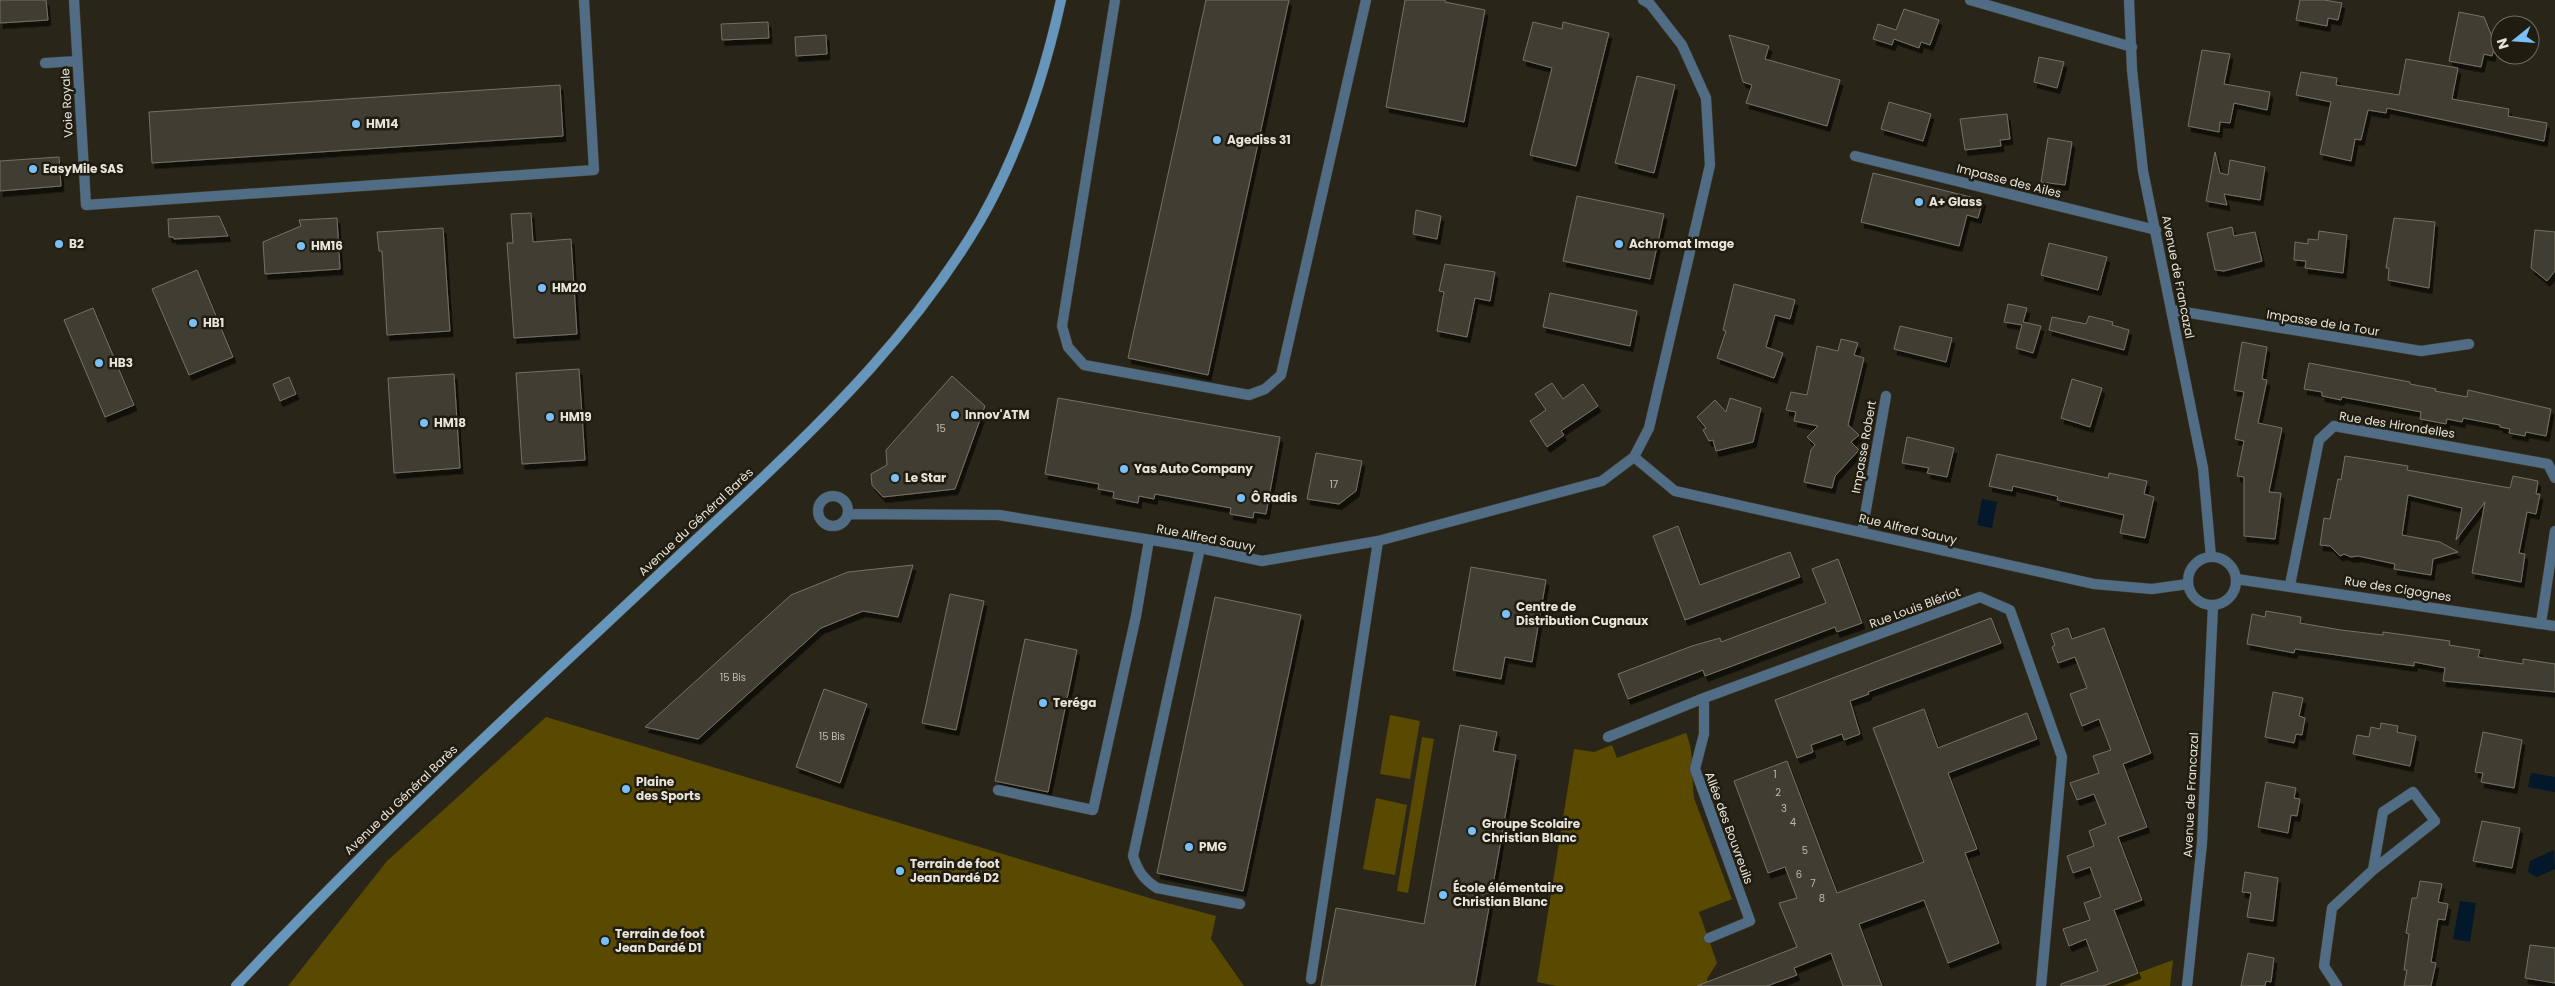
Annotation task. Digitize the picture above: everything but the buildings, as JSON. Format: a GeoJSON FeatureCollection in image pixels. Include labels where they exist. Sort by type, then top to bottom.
{"type":"FeatureCollection","features":[{"type":"Feature","properties":{"kind":"main road","name":"Avenue du Général Barès"},"geometry":{"type":"LineString","coordinates":[[236,986],[325,891],[433,785],[805,437],[893,344],[957,259],[1000,183],[1037,90],[1053,36],[1061,0]]}},
{"type":"Feature","properties":{"kind":"street","name":"Voie Royale"},"geometry":{"type":"LineString","coordinates":[[74,0],[86,205],[594,170],[584,0]]}},
{"type":"Feature","properties":{"kind":"street"},"geometry":{"type":"LineString","coordinates":[[1115,0],[1062,326],[1068,347],[1084,365],[1249,395],[1265,389],[1281,375],[1366,0]]}},
{"type":"Feature","properties":{"kind":"street"},"geometry":{"type":"LineString","coordinates":[[1970,0],[2132,47]]}},
{"type":"Feature","properties":{"kind":"street","name":"Avenue de Francazal"},"geometry":{"type":"LineString","coordinates":[[2129,0],[2139,144],[2202,468],[2211,557]]}},
{"type":"Feature","properties":{"kind":"street","name":"Rue Alfred Sauvy"},"geometry":{"type":"LineString","coordinates":[[848,514],[999,515],[1200,548],[1262,561],[1378,541],[1602,481],[1634,457],[1649,428],[1710,165],[1706,98],[1682,45],[1648,1]]}},
{"type":"Feature","properties":{"kind":"street"},"geometry":{"type":"LineString","coordinates":[[45,63],[77,60]]}},
{"type":"Feature","properties":{"kind":"street","name":"Impasse des Ailes"},"geometry":{"type":"LineString","coordinates":[[1855,156],[2156,230]]}},
{"type":"Feature","properties":{"kind":"street","name":"Impasse de la Tour"},"geometry":{"type":"LineString","coordinates":[[2172,310],[2421,352],[2469,344]]}},
{"type":"Feature","properties":{"kind":"street","name":"Impasse Robert"},"geometry":{"type":"LineString","coordinates":[[1862,532],[1886,396]]}},
{"type":"Feature","properties":{"kind":"street","name":"Rue des Hirondelles"},"geometry":{"type":"LineString","coordinates":[[2290,585],[2319,440],[2334,426],[2548,464],[2555,478]]}},
{"type":"Feature","properties":{"kind":"street","name":"Rue Alfred Sauvy"},"geometry":{"type":"LineString","coordinates":[[1634,457],[1675,491],[2094,584],[2152,589],[2188,584]]}},
{"type":"Feature","properties":{"kind":"street"},"geometry":{"type":"LineString","coordinates":[[2541,623],[2555,531]]}},
{"type":"Feature","properties":{"kind":"street"},"geometry":{"type":"LineString","coordinates":[[998,790],[1093,810],[1136,616],[1149,540]]}},
{"type":"Feature","properties":{"kind":"street"},"geometry":{"type":"LineString","coordinates":[[1311,979],[1378,541]]}},
{"type":"Feature","properties":{"kind":"street"},"geometry":{"type":"LineString","coordinates":[[1200,548],[1133,856],[1138,870],[1146,881],[1157,888],[1240,904]]}},
{"type":"Feature","properties":{"kind":"street"},"geometry":{"type":"LineString","coordinates":[[2211,557],[2226,562],[2232,568],[2236,579],[2230,597],[2213,606],[2203,604],[2194,598],[2188,584],[2190,572],[2196,563],[2211,557]]}},
{"type":"Feature","properties":{"kind":"street","name":"Rue des Cigognes"},"geometry":{"type":"LineString","coordinates":[[2236,579],[2290,585],[2555,626]]}},
{"type":"Feature","properties":{"kind":"street","name":"Rue Louis Blériot"},"geometry":{"type":"LineString","coordinates":[[1608,737],[1704,698],[1980,597],[2010,610],[2062,757],[2041,986]]}},
{"type":"Feature","properties":{"kind":"street","name":"Avenue de Francazal"},"geometry":{"type":"LineString","coordinates":[[2187,986],[2202,843],[2213,606]]}},
{"type":"Feature","properties":{"kind":"street","name":"Allée des Bouvreuils"},"geometry":{"type":"LineString","coordinates":[[1704,698],[1704,734],[1695,769],[1750,921],[1709,938]]}},
{"type":"Feature","properties":{"kind":"street"},"geometry":{"type":"LineString","coordinates":[[2337,986],[2324,966],[2332,908],[2373,870],[2435,821],[2414,792],[2383,812],[2373,870]]}},
{"type":"Feature","properties":{"kind":"shaded area"},"geometry":{"type":"Polygon","coordinates":[[[1390,715],[1420,721],[1410,779],[1380,774],[1390,715]]]}},
{"type":"Feature","properties":{"kind":"shaded area","name":"Plaine des Sports"},"geometry":{"type":"Polygon","coordinates":[[[546,717],[1156,900],[1216,916],[1211,939],[1244,986],[288,986],[387,861],[546,717]]]}},
{"type":"Feature","properties":{"kind":"shaded area"},"geometry":{"type":"Polygon","coordinates":[[[1686,733],[1692,757],[1694,798],[1732,899],[1699,912],[1717,963],[1707,979],[1709,986],[1557,986],[1537,982],[1574,749],[1594,752],[1612,745],[1617,758],[1686,733]]]}},
{"type":"Feature","properties":{"kind":"shaded area"},"geometry":{"type":"Polygon","coordinates":[[[1422,737],[1434,739],[1408,893],[1397,891],[1422,737]]]}},
{"type":"Feature","properties":{"kind":"shaded area"},"geometry":{"type":"Polygon","coordinates":[[[1376,798],[1407,805],[1395,875],[1363,869],[1376,798]]]}},
{"type":"Feature","properties":{"kind":"shaded area"},"geometry":{"type":"Polygon","coordinates":[[[2173,960],[2170,986],[2103,986],[2173,960]]]}},
{"type":"Feature","properties":{"kind":"water"},"geometry":{"type":"Polygon","coordinates":[[[1982,499],[1997,502],[1992,528],[1977,525],[1982,499]]]}},
{"type":"Feature","properties":{"kind":"water"},"geometry":{"type":"Polygon","coordinates":[[[2531,773],[2555,777],[2555,792],[2528,787],[2531,773]]]}},
{"type":"Feature","properties":{"kind":"water"},"geometry":{"type":"Polygon","coordinates":[[[2554,850],[2555,869],[2537,877],[2528,872],[2530,861],[2554,850]]]}},
{"type":"Feature","properties":{"kind":"water"},"geometry":{"type":"Polygon","coordinates":[[[2460,901],[2476,903],[2470,942],[2453,939],[2460,901]]]}},
{"type":"Feature","properties":{"kind":"place","name":"HM14"},"geometry":{"type":"Point","coordinates":[356,124]}},
{"type":"Feature","properties":{"kind":"place","name":"Agediss 31"},"geometry":{"type":"Point","coordinates":[1217,140]}},
{"type":"Feature","properties":{"kind":"place","name":"EasyMile SAS"},"geometry":{"type":"Point","coordinates":[33,169]}},
{"type":"Feature","properties":{"kind":"place","name":"A+ Glass"},"geometry":{"type":"Point","coordinates":[1919,202]}},
{"type":"Feature","properties":{"kind":"place","name":"B2"},"geometry":{"type":"Point","coordinates":[59,244]}},
{"type":"Feature","properties":{"kind":"place","name":"Achromat Image"},"geometry":{"type":"Point","coordinates":[1619,244]}},
{"type":"Feature","properties":{"kind":"place","name":"HM16"},"geometry":{"type":"Point","coordinates":[301,246]}},
{"type":"Feature","properties":{"kind":"place","name":"HM20"},"geometry":{"type":"Point","coordinates":[542,288]}},
{"type":"Feature","properties":{"kind":"place","name":"HB1"},"geometry":{"type":"Point","coordinates":[193,323]}},
{"type":"Feature","properties":{"kind":"place","name":"HB3"},"geometry":{"type":"Point","coordinates":[99,363]}},
{"type":"Feature","properties":{"kind":"place","name":"Innov'ATM"},"geometry":{"type":"Point","coordinates":[955,415]}},
{"type":"Feature","properties":{"kind":"place","name":"HM19"},"geometry":{"type":"Point","coordinates":[550,417]}},
{"type":"Feature","properties":{"kind":"place","name":"HM18"},"geometry":{"type":"Point","coordinates":[424,423]}},
{"type":"Feature","properties":{"kind":"place","name":"Yas Auto Company"},"geometry":{"type":"Point","coordinates":[1124,469]}},
{"type":"Feature","properties":{"kind":"place","name":"Le Star"},"geometry":{"type":"Point","coordinates":[895,478]}},
{"type":"Feature","properties":{"kind":"place","name":"Ô Radis"},"geometry":{"type":"Point","coordinates":[1241,498]}},
{"type":"Feature","properties":{"kind":"place","name":"Centre de Distribution Cugnaux"},"geometry":{"type":"Point","coordinates":[1506,614]}},
{"type":"Feature","properties":{"kind":"place","name":"Teréga"},"geometry":{"type":"Point","coordinates":[1043,703]}},
{"type":"Feature","properties":{"kind":"place","name":"Plaine des Sports"},"geometry":{"type":"Point","coordinates":[626,789]}},
{"type":"Feature","properties":{"kind":"place","name":"Groupe Scolaire Christian Blanc"},"geometry":{"type":"Point","coordinates":[1472,831]}},
{"type":"Feature","properties":{"kind":"place","name":"PMG"},"geometry":{"type":"Point","coordinates":[1189,847]}},
{"type":"Feature","properties":{"kind":"place","name":"Terrain de foot Jean Dardé D2"},"geometry":{"type":"Point","coordinates":[900,871]}},
{"type":"Feature","properties":{"kind":"place","name":"École élémentaire Christian Blanc"},"geometry":{"type":"Point","coordinates":[1443,895]}},
{"type":"Feature","properties":{"kind":"place","name":"Terrain de foot Jean Dardé D1"},"geometry":{"type":"Point","coordinates":[605,941]}}]}
